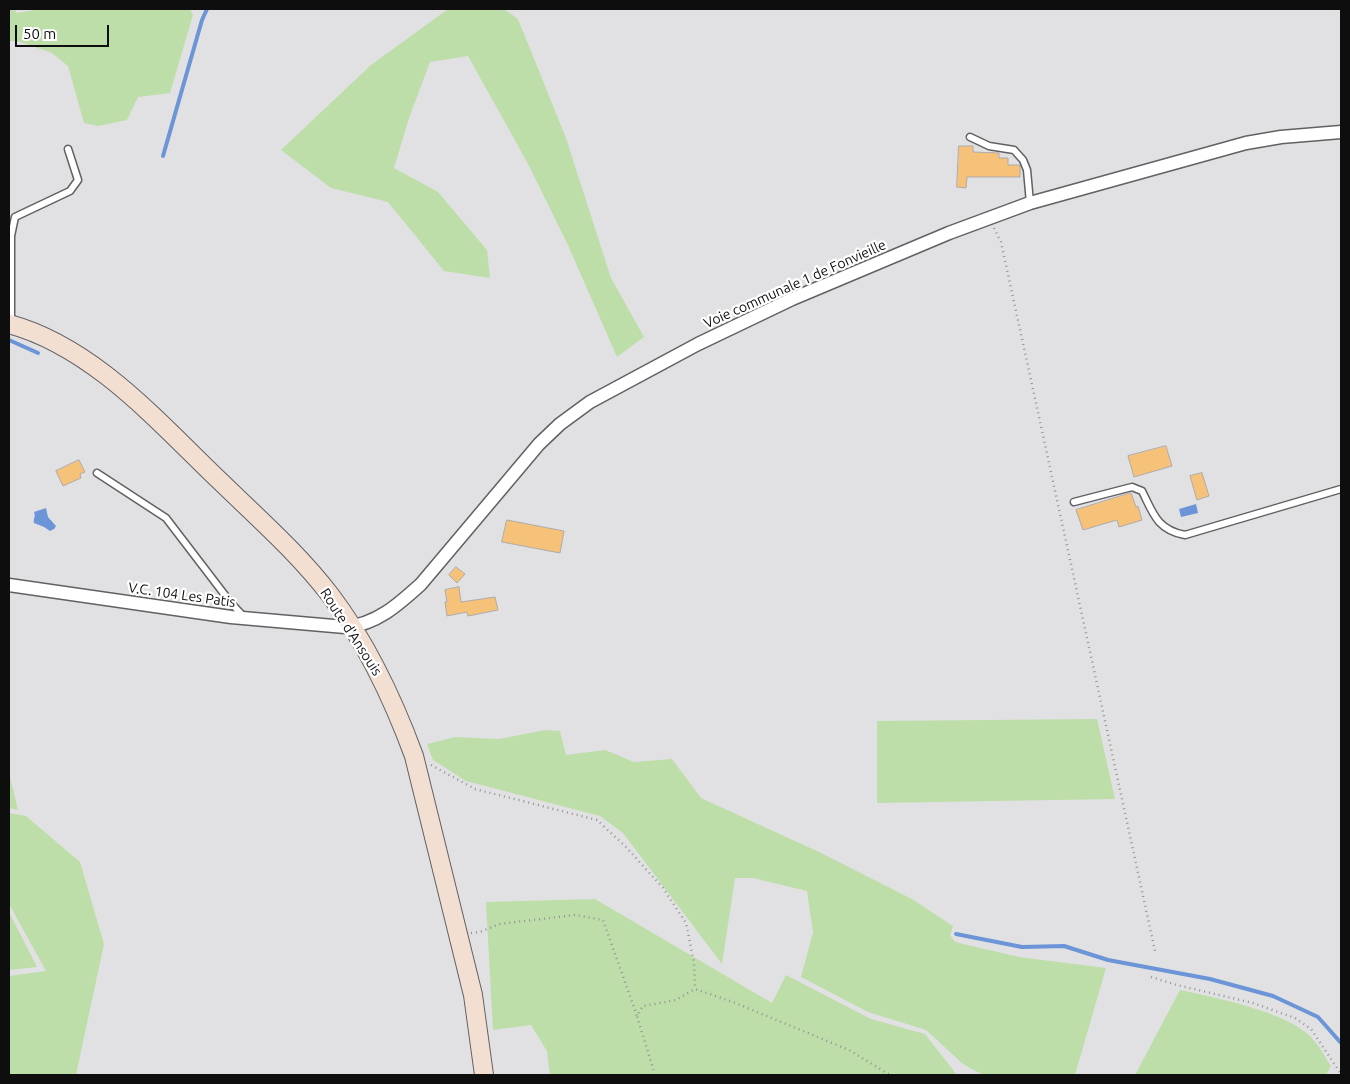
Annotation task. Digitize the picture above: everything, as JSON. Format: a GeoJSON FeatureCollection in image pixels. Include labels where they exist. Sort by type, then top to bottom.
{"type":"FeatureCollection","features":[{"type":"Feature","properties":{"kind":"street","name":"Voie communale 1 de Fonvieille"},"geometry":{"type":"LineString","coordinates":[[352,627],[373,621],[401,603],[421,584],[539,444],[560,424],[590,402],[698,344],[792,299],[1030,203],[1246,143],[1281,137],[1341,132]]}},
{"type":"Feature","properties":{"kind":"street","name":"Route d'Ansouis"},"geometry":{"type":"LineString","coordinates":[[10,324],[43,336],[72,351],[103,373],[148,412],[292,551],[331,596],[368,651],[384,682],[414,756],[473,995],[484,1075]]}},
{"type":"Feature","properties":{"kind":"street","name":"V.C. 104 Les Patis"},"geometry":{"type":"LineString","coordinates":[[9,584],[246,618],[352,627]]}},
{"type":"Feature","properties":{"kind":"lane"},"geometry":{"type":"LineString","coordinates":[[970,137],[990,146],[1014,150],[1023,160],[1027,170],[1030,203]]}},
{"type":"Feature","properties":{"kind":"lane"},"geometry":{"type":"LineString","coordinates":[[10,324],[10,236],[15,217],[70,191],[78,180],[68,149]]}},
{"type":"Feature","properties":{"kind":"lane"},"geometry":{"type":"LineString","coordinates":[[97,472],[166,518],[231,603],[246,618]]}},
{"type":"Feature","properties":{"kind":"lane"},"geometry":{"type":"LineString","coordinates":[[1074,502],[1132,487],[1142,491],[1155,517],[1165,528],[1172,533],[1185,535],[1341,489]]}},
{"type":"Feature","properties":{"kind":"path"},"geometry":{"type":"LineString","coordinates":[[989,218],[1001,242],[1155,951]]}},
{"type":"Feature","properties":{"kind":"path"},"geometry":{"type":"LineString","coordinates":[[414,756],[475,789],[597,820],[626,847],[663,888],[686,923],[694,963],[695,989]]}},
{"type":"Feature","properties":{"kind":"path"},"geometry":{"type":"LineString","coordinates":[[458,933],[480,932],[500,924],[574,915],[603,920],[637,1016],[655,1075]]}},
{"type":"Feature","properties":{"kind":"path"},"geometry":{"type":"LineString","coordinates":[[1151,977],[1253,1004],[1295,1018],[1311,1029],[1341,1074]]}},
{"type":"Feature","properties":{"kind":"path"},"geometry":{"type":"LineString","coordinates":[[637,1016],[643,1006],[676,1000],[695,989],[733,1002],[849,1050],[890,1075]]}},
{"type":"Feature","properties":{"kind":"green space"},"geometry":{"type":"Polygon","coordinates":[[[9,9],[15,9],[16,13],[42,9],[190,9],[193,15],[170,93],[138,97],[127,120],[98,126],[84,123],[68,66],[52,53],[17,41],[9,41],[9,9]]]}},
{"type":"Feature","properties":{"kind":"green space"},"geometry":{"type":"Polygon","coordinates":[[[448,9],[504,9],[518,19],[566,138],[611,278],[644,337],[617,357],[567,243],[527,162],[468,56],[430,62],[409,118],[394,168],[438,192],[487,250],[490,278],[444,271],[388,202],[331,188],[281,150],[371,65],[448,9]]]}},
{"type":"Feature","properties":{"kind":"green space"},"geometry":{"type":"Polygon","coordinates":[[[1097,719],[1115,799],[877,803],[877,721],[1097,719]]]}},
{"type":"Feature","properties":{"kind":"green space"},"geometry":{"type":"Polygon","coordinates":[[[545,730],[560,731],[566,755],[605,750],[634,762],[672,759],[701,798],[819,852],[912,899],[953,926],[950,935],[955,942],[1019,957],[1106,968],[1075,1075],[983,1075],[963,1064],[926,1030],[868,1012],[801,977],[813,932],[807,891],[753,878],[735,878],[722,964],[623,833],[600,816],[466,781],[433,760],[427,744],[455,737],[499,739],[545,730]]]}},
{"type":"Feature","properties":{"kind":"green space"},"geometry":{"type":"Polygon","coordinates":[[[9,773],[18,810],[9,808],[9,773]]]}},
{"type":"Feature","properties":{"kind":"green space"},"geometry":{"type":"Polygon","coordinates":[[[9,813],[26,816],[80,862],[104,944],[76,1075],[9,1075],[9,976],[46,971],[9,904],[9,813]]]}},
{"type":"Feature","properties":{"kind":"green space"},"geometry":{"type":"Polygon","coordinates":[[[595,899],[772,1003],[786,975],[871,1019],[925,1034],[957,1075],[550,1075],[547,1051],[531,1025],[493,1030],[486,902],[595,899]]]}},
{"type":"Feature","properties":{"kind":"green space"},"geometry":{"type":"Polygon","coordinates":[[[9,912],[37,967],[9,970],[9,912]]]}},
{"type":"Feature","properties":{"kind":"green space"},"geometry":{"type":"Polygon","coordinates":[[[1180,990],[1249,1007],[1285,1020],[1311,1037],[1331,1066],[1326,1075],[1135,1075],[1180,990]]]}},
{"type":"Feature","properties":{"kind":"water"},"geometry":{"type":"Polygon","coordinates":[[[1196,504],[1198,513],[1181,517],[1179,509],[1196,504]]]}},
{"type":"Feature","properties":{"kind":"water"},"geometry":{"type":"Polygon","coordinates":[[[46,508],[48,517],[56,526],[50,531],[34,523],[34,512],[46,508]]]}},
{"type":"Feature","properties":{"kind":"building"},"geometry":{"type":"Polygon","coordinates":[[[959,146],[973,146],[973,152],[999,153],[999,158],[1008,158],[1008,165],[1020,165],[1020,177],[967,177],[966,188],[957,187],[959,146]]]}},
{"type":"Feature","properties":{"kind":"building"},"geometry":{"type":"Polygon","coordinates":[[[1166,446],[1172,466],[1134,477],[1128,456],[1166,446]]]}},
{"type":"Feature","properties":{"kind":"building"},"geometry":{"type":"Polygon","coordinates":[[[79,460],[85,472],[80,474],[81,478],[63,486],[56,471],[79,460]]]}},
{"type":"Feature","properties":{"kind":"building"},"geometry":{"type":"Polygon","coordinates":[[[1202,473],[1209,496],[1197,500],[1190,476],[1202,473]]]}},
{"type":"Feature","properties":{"kind":"building"},"geometry":{"type":"Polygon","coordinates":[[[1131,493],[1136,507],[1138,506],[1142,520],[1119,527],[1117,520],[1083,530],[1076,510],[1131,493]]]}},
{"type":"Feature","properties":{"kind":"building"},"geometry":{"type":"Polygon","coordinates":[[[507,520],[564,531],[560,553],[502,542],[507,520]]]}},
{"type":"Feature","properties":{"kind":"building"},"geometry":{"type":"Polygon","coordinates":[[[456,567],[465,574],[457,583],[449,575],[456,567]]]}},
{"type":"Feature","properties":{"kind":"building"},"geometry":{"type":"Polygon","coordinates":[[[459,587],[461,602],[495,597],[498,610],[468,616],[467,612],[447,616],[445,590],[459,587]]]}},
{"type":"Feature","properties":{"kind":"waterway"},"geometry":{"type":"LineString","coordinates":[[163,156],[202,20],[207,9]]}},
{"type":"Feature","properties":{"kind":"waterway"},"geometry":{"type":"LineString","coordinates":[[9,340],[38,353]]}},
{"type":"Feature","properties":{"kind":"waterway"},"geometry":{"type":"LineString","coordinates":[[956,934],[1022,947],[1064,946],[1108,960],[1210,979],[1273,996],[1318,1017],[1341,1043]]}}]}
